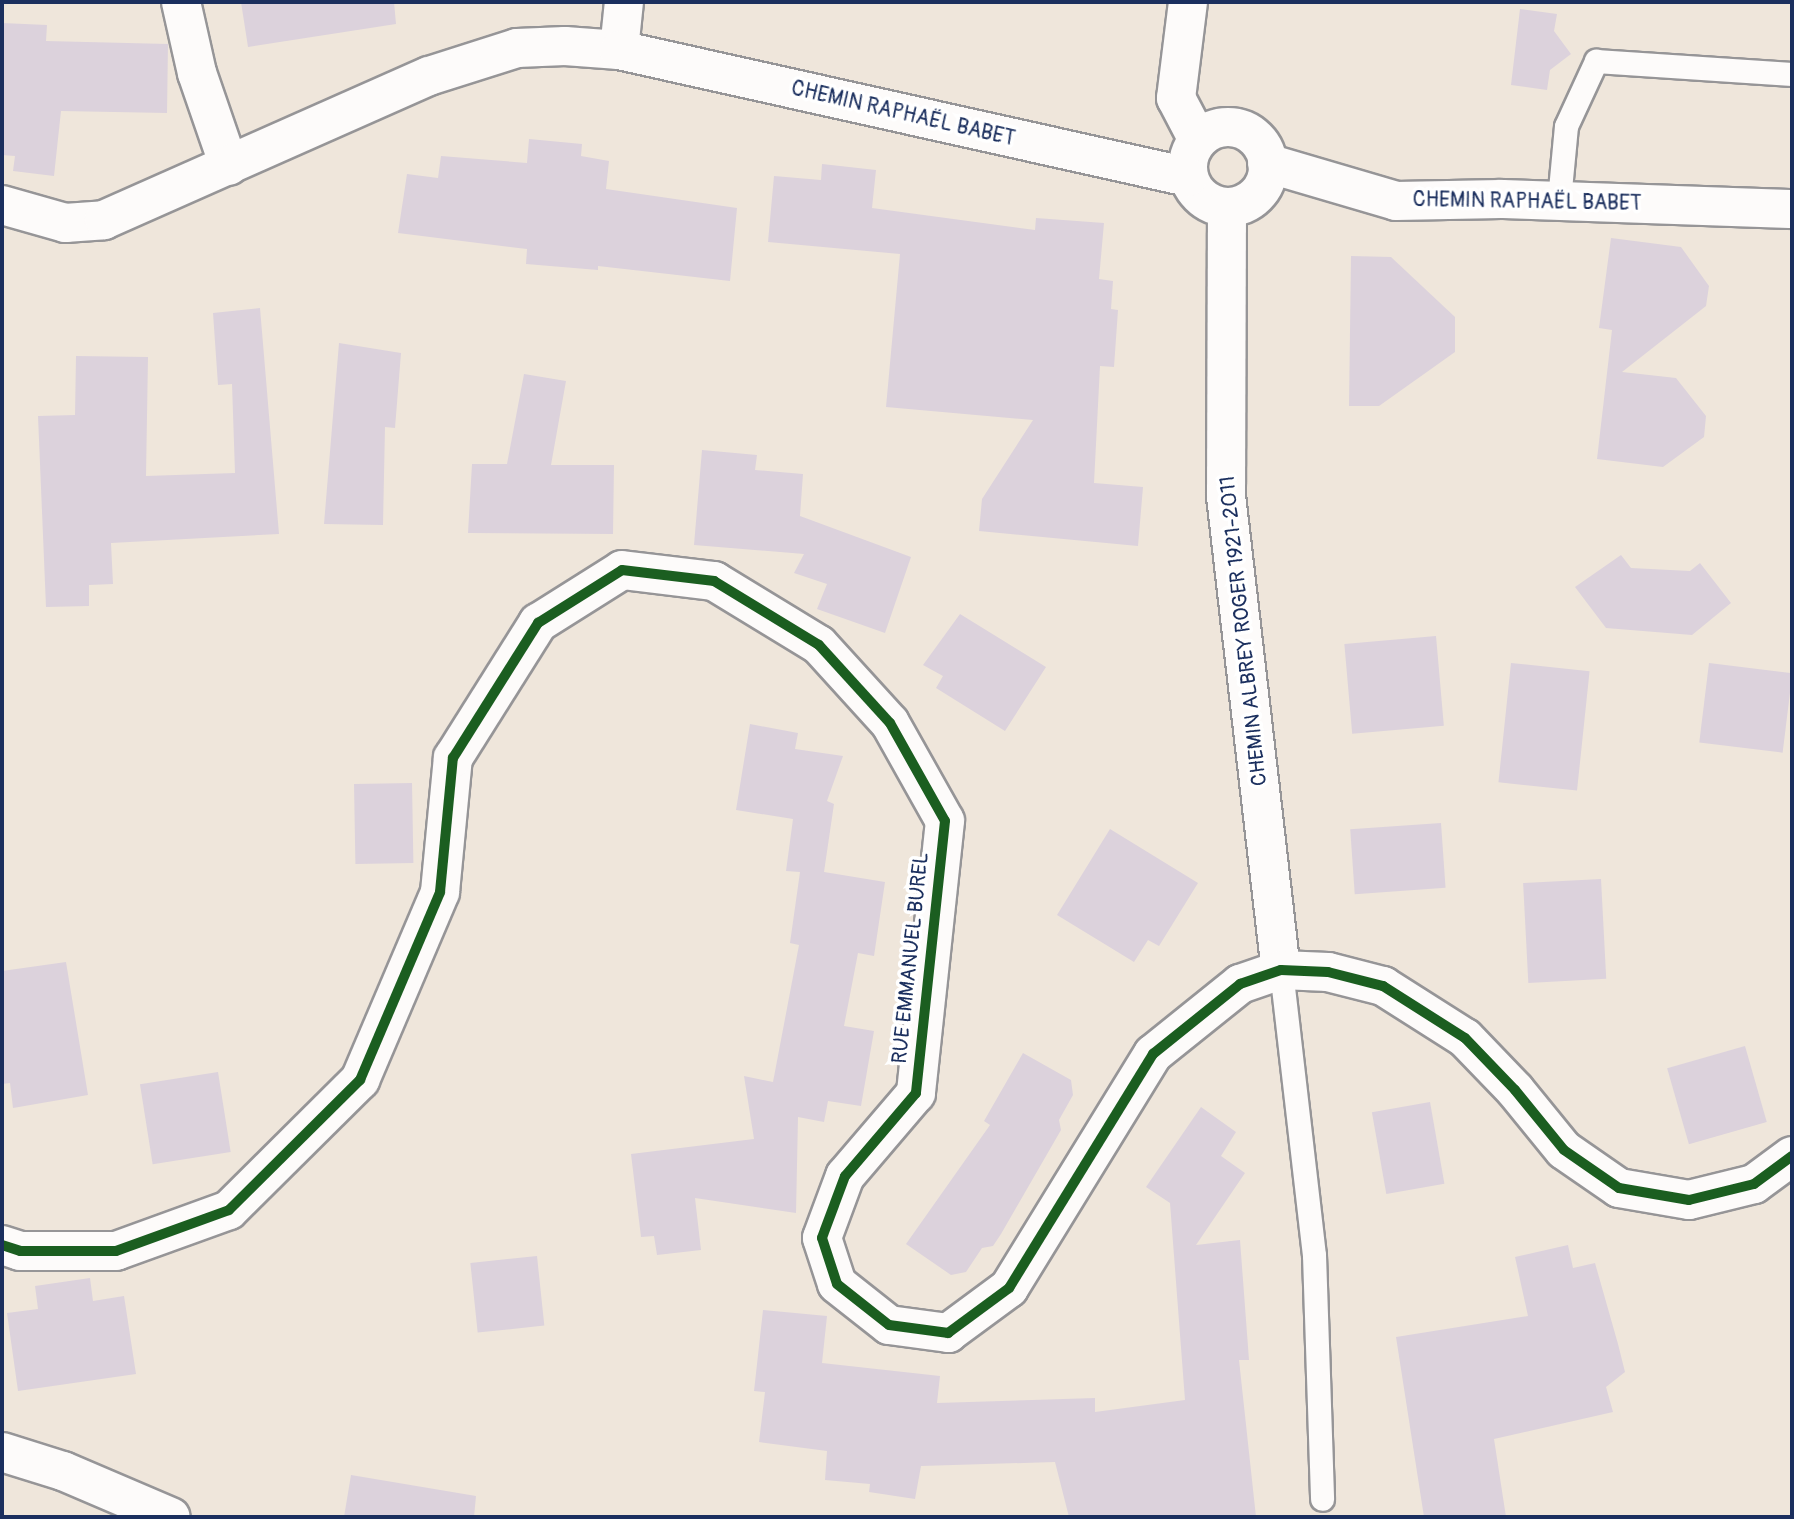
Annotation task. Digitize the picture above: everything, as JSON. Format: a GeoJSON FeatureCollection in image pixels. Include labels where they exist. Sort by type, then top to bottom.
{"type":"FeatureCollection","features":[{"type":"Feature","properties":{"kind":"street"},"geometry":{"type":"LineString","coordinates":[[181,2],[197,73],[229,166]]}},
{"type":"Feature","properties":{"kind":"street"},"geometry":{"type":"LineString","coordinates":[[619,50],[624,2]]}},
{"type":"Feature","properties":{"kind":"street"},"geometry":{"type":"LineString","coordinates":[[1188,2],[1176,98],[1198,140]]}},
{"type":"Feature","properties":{"kind":"street","name":"CHEMIN RAPHAËL BABET"},"geometry":{"type":"LineString","coordinates":[[2,205],[65,223],[104,220],[429,76],[516,48],[619,50],[1188,177]]}},
{"type":"Feature","properties":{"kind":"street"},"geometry":{"type":"LineString","coordinates":[[1220,127],[1233,127],[1256,139],[1267,163],[1266,176],[1253,199],[1227,207],[1202,198],[1188,177],[1191,151],[1198,140],[1220,127]]}},
{"type":"Feature","properties":{"kind":"street","name":"CHEMIN RAPHAËL BABET"},"geometry":{"type":"LineString","coordinates":[[1267,163],[1396,201],[1559,201],[1792,209]]}},
{"type":"Feature","properties":{"kind":"street","name":"CHEMIN ALBREY ROGER 1921-2011"},"geometry":{"type":"LineString","coordinates":[[1227,207],[1226,496],[1281,970]]}},
{"type":"Feature","properties":{"kind":"street","name":"RUE EMMANUEL BUREL"},"geometry":{"type":"LineString","coordinates":[[2,1245],[20,1251],[116,1251],[229,1210],[360,1080],[440,892],[453,758],[538,623],[622,570],[714,581],[819,645],[890,723],[945,821],[916,1093],[845,1176],[822,1238],[837,1284],[889,1325],[948,1333],[1009,1288],[1153,1054],[1240,984],[1281,970],[1328,972],[1383,986],[1465,1038],[1515,1090],[1563,1150],[1619,1188],[1689,1200],[1754,1184],[1792,1156]]}},
{"type":"Feature","properties":{"kind":"street"},"geometry":{"type":"LineString","coordinates":[[2,1452],[63,1471],[171,1517]]}},
{"type":"Feature","properties":{"kind":"lane"},"geometry":{"type":"LineString","coordinates":[[1559,201],[1566,126],[1597,61],[1792,74]]}},
{"type":"Feature","properties":{"kind":"lane"},"geometry":{"type":"LineString","coordinates":[[1281,970],[1314,1255],[1322,1499]]}},
{"type":"Feature","properties":{"kind":"building"},"geometry":{"type":"Polygon","coordinates":[[[241,2],[394,2],[396,24],[248,47],[241,2]]]}},
{"type":"Feature","properties":{"kind":"building"},"geometry":{"type":"Polygon","coordinates":[[[1520,9],[1557,14],[1554,31],[1571,54],[1550,70],[1547,90],[1511,85],[1520,9]]]}},
{"type":"Feature","properties":{"kind":"building"},"geometry":{"type":"Polygon","coordinates":[[[2,23],[47,25],[46,41],[168,44],[167,113],[61,111],[54,176],[13,171],[15,156],[2,155],[2,23]]]}},
{"type":"Feature","properties":{"kind":"building"},"geometry":{"type":"Polygon","coordinates":[[[529,139],[582,144],[581,156],[609,161],[606,189],[737,208],[730,281],[598,266],[598,270],[526,264],[527,249],[398,233],[407,174],[438,178],[441,156],[527,163],[529,139]]]}},
{"type":"Feature","properties":{"kind":"building"},"geometry":{"type":"Polygon","coordinates":[[[822,164],[876,170],[872,208],[1035,230],[1036,218],[1104,223],[1099,279],[1113,281],[1111,309],[1118,310],[1114,367],[1100,366],[1094,483],[1143,487],[1138,546],[979,531],[982,499],[1033,420],[886,407],[900,254],[768,242],[774,176],[821,180],[822,164]]]}},
{"type":"Feature","properties":{"kind":"building"},"geometry":{"type":"Polygon","coordinates":[[[1611,238],[1681,247],[1709,286],[1706,306],[1622,372],[1676,378],[1706,416],[1704,437],[1663,467],[1597,459],[1612,330],[1599,328],[1611,238]]]}},
{"type":"Feature","properties":{"kind":"building"},"geometry":{"type":"Polygon","coordinates":[[[1351,256],[1391,257],[1455,317],[1455,352],[1379,406],[1349,406],[1351,256]]]}},
{"type":"Feature","properties":{"kind":"building"},"geometry":{"type":"Polygon","coordinates":[[[260,308],[279,534],[111,543],[113,584],[89,585],[89,606],[46,607],[38,416],[75,415],[76,356],[148,357],[146,476],[235,473],[232,384],[218,385],[213,313],[260,308]]]}},
{"type":"Feature","properties":{"kind":"building"},"geometry":{"type":"Polygon","coordinates":[[[339,343],[401,353],[395,428],[385,427],[383,525],[324,524],[339,343]]]}},
{"type":"Feature","properties":{"kind":"building"},"geometry":{"type":"Polygon","coordinates":[[[524,374],[566,381],[551,465],[614,465],[613,534],[468,533],[472,464],[507,464],[524,374]]]}},
{"type":"Feature","properties":{"kind":"building"},"geometry":{"type":"Polygon","coordinates":[[[702,450],[757,455],[755,470],[803,474],[800,516],[911,557],[885,633],[817,609],[827,584],[794,573],[804,554],[694,545],[702,450]]]}},
{"type":"Feature","properties":{"kind":"building"},"geometry":{"type":"Polygon","coordinates":[[[1621,555],[1631,568],[1690,571],[1700,563],[1731,603],[1692,635],[1606,628],[1575,587],[1621,555]]]}},
{"type":"Feature","properties":{"kind":"building"},"geometry":{"type":"Polygon","coordinates":[[[960,614],[1046,667],[1005,731],[936,688],[943,676],[923,665],[960,614]]]}},
{"type":"Feature","properties":{"kind":"building"},"geometry":{"type":"Polygon","coordinates":[[[1436,636],[1444,726],[1352,734],[1344,644],[1436,636]]]}},
{"type":"Feature","properties":{"kind":"building"},"geometry":{"type":"Polygon","coordinates":[[[1511,663],[1590,671],[1577,791],[1498,782],[1511,663]]]}},
{"type":"Feature","properties":{"kind":"building"},"geometry":{"type":"Polygon","coordinates":[[[1709,663],[1792,673],[1783,753],[1699,742],[1709,663]]]}},
{"type":"Feature","properties":{"kind":"building"},"geometry":{"type":"Polygon","coordinates":[[[750,724],[798,733],[795,749],[843,756],[827,801],[834,804],[824,872],[885,882],[874,956],[858,953],[844,1026],[874,1031],[861,1106],[828,1101],[824,1122],[798,1117],[796,1213],[695,1198],[701,1250],[657,1255],[654,1236],[641,1237],[631,1154],[754,1139],[744,1076],[773,1082],[799,945],[790,943],[800,872],[786,871],[793,819],[736,810],[750,724]]]}},
{"type":"Feature","properties":{"kind":"building"},"geometry":{"type":"Polygon","coordinates":[[[412,783],[413,863],[355,864],[354,784],[412,783]]]}},
{"type":"Feature","properties":{"kind":"building"},"geometry":{"type":"Polygon","coordinates":[[[1441,823],[1446,888],[1355,894],[1350,829],[1441,823]]]}},
{"type":"Feature","properties":{"kind":"building"},"geometry":{"type":"Polygon","coordinates":[[[1110,829],[1198,883],[1159,946],[1148,940],[1134,962],[1057,915],[1110,829]]]}},
{"type":"Feature","properties":{"kind":"building"},"geometry":{"type":"Polygon","coordinates":[[[1601,879],[1606,979],[1528,983],[1523,883],[1601,879]]]}},
{"type":"Feature","properties":{"kind":"building"},"geometry":{"type":"Polygon","coordinates":[[[66,962],[88,1095],[13,1108],[10,1083],[2,1084],[2,971],[66,962]]]}},
{"type":"Feature","properties":{"kind":"building"},"geometry":{"type":"Polygon","coordinates":[[[1745,1046],[1767,1122],[1689,1144],[1667,1068],[1745,1046]]]}},
{"type":"Feature","properties":{"kind":"building"},"geometry":{"type":"Polygon","coordinates":[[[1023,1053],[1071,1080],[1073,1095],[1059,1120],[1061,1130],[993,1246],[982,1248],[966,1272],[951,1275],[906,1244],[990,1125],[984,1121],[1023,1053]]]}},
{"type":"Feature","properties":{"kind":"building"},"geometry":{"type":"Polygon","coordinates":[[[218,1072],[231,1152],[153,1164],[140,1084],[218,1072]]]}},
{"type":"Feature","properties":{"kind":"building"},"geometry":{"type":"Polygon","coordinates":[[[1430,1102],[1444,1184],[1386,1194],[1372,1112],[1430,1102]]]}},
{"type":"Feature","properties":{"kind":"building"},"geometry":{"type":"Polygon","coordinates":[[[1201,1107],[1236,1132],[1221,1156],[1245,1173],[1196,1245],[1240,1240],[1249,1360],[1239,1360],[1256,1517],[1069,1517],[1055,1462],[921,1466],[915,1499],[869,1492],[870,1484],[825,1480],[827,1451],[759,1442],[765,1392],[754,1391],[763,1310],[827,1316],[822,1363],[940,1376],[937,1403],[1095,1398],[1095,1412],[1185,1400],[1170,1203],[1146,1187],[1201,1107]]]}},
{"type":"Feature","properties":{"kind":"building"},"geometry":{"type":"Polygon","coordinates":[[[1568,1245],[1573,1268],[1595,1263],[1618,1344],[1625,1372],[1606,1387],[1613,1412],[1494,1439],[1506,1517],[1424,1517],[1396,1337],[1528,1316],[1515,1257],[1568,1245]]]}},
{"type":"Feature","properties":{"kind":"building"},"geometry":{"type":"Polygon","coordinates":[[[537,1256],[544,1326],[478,1333],[470,1263],[537,1256]]]}},
{"type":"Feature","properties":{"kind":"building"},"geometry":{"type":"Polygon","coordinates":[[[90,1278],[93,1301],[124,1296],[136,1374],[18,1391],[7,1313],[38,1309],[35,1286],[90,1278]]]}},
{"type":"Feature","properties":{"kind":"building"},"geometry":{"type":"Polygon","coordinates":[[[351,1475],[476,1496],[474,1517],[344,1517],[351,1475]]]}},
{"type":"Feature","properties":{"kind":"cycle path"},"geometry":{"type":"LineString","coordinates":[[2,1245],[20,1251],[116,1251],[229,1210],[360,1080],[440,892],[453,758],[538,623],[622,570],[714,581],[819,645],[890,723],[945,821],[916,1093],[845,1176],[822,1238],[837,1284],[889,1325],[948,1333],[1009,1288],[1153,1054],[1240,984],[1281,970],[1328,972],[1383,986],[1465,1038],[1515,1090],[1564,1150],[1619,1188],[1689,1200],[1754,1184],[1792,1156]]}}]}
